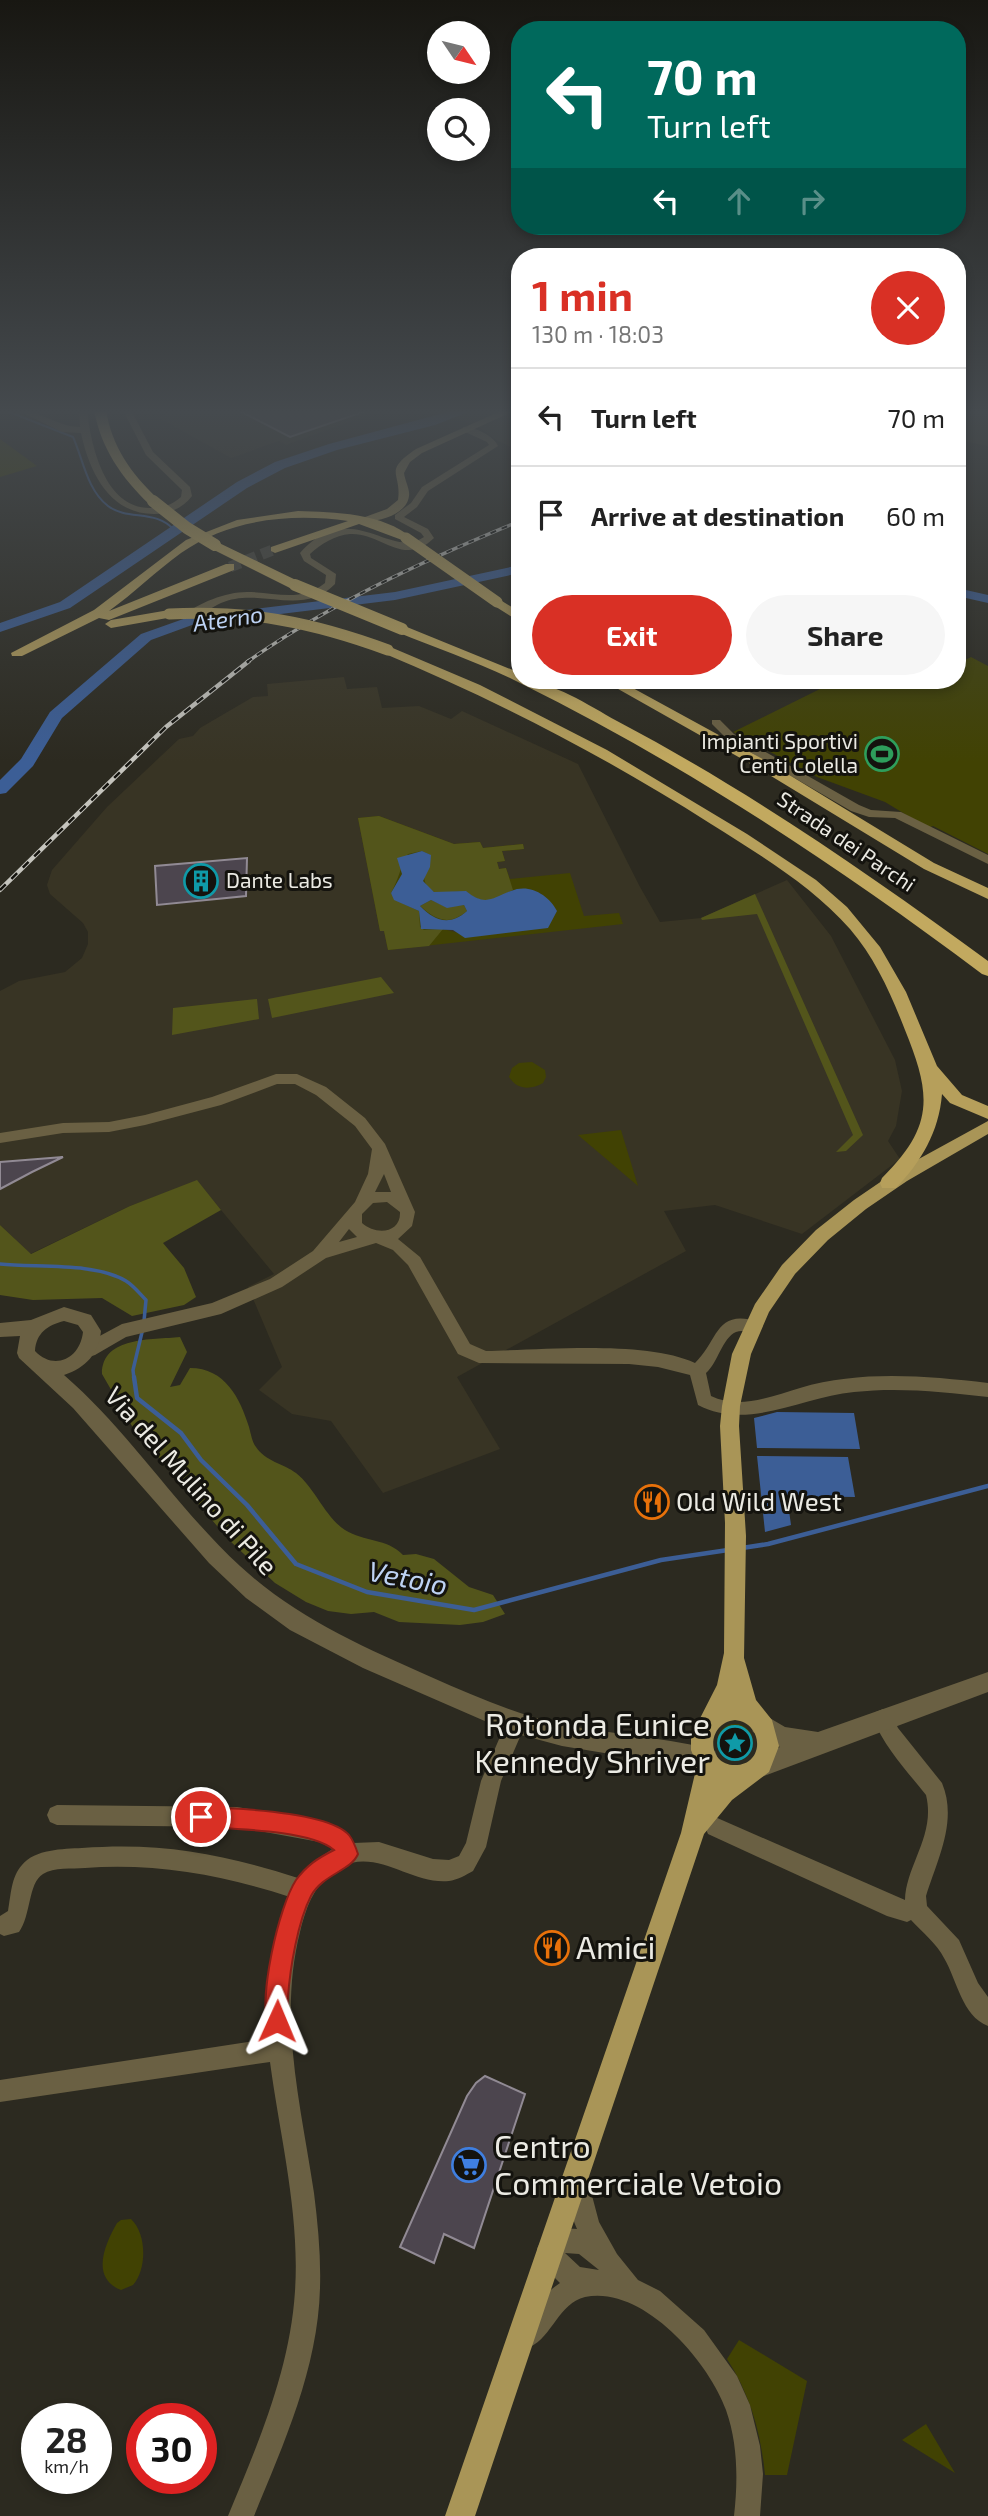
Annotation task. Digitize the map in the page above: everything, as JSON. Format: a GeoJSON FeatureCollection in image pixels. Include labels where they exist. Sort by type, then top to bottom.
{"type":"FeatureCollection","features":[{"type":"Feature","properties":{"kind":"highway"},"geometry":{"type":"LineString","coordinates":[[189,527],[299,583],[511,667]]}},
{"type":"Feature","properties":{"kind":"highway"},"geometry":{"type":"LineString","coordinates":[[17,653],[95,615],[185,545],[226,527]]}},
{"type":"Feature","properties":{"kind":"highway"},"geometry":{"type":"LineString","coordinates":[[275,549],[341,527]]}},
{"type":"Feature","properties":{"kind":"highway"},"geometry":{"type":"LineString","coordinates":[[378,527],[406,538],[511,612]]}},
{"type":"Feature","properties":{"kind":"highway"},"geometry":{"type":"LineString","coordinates":[[0,660],[230,567]]}},
{"type":"Feature","properties":{"kind":"highway"},"geometry":{"type":"LineString","coordinates":[[17,653],[97,628],[220,611],[278,616],[320,625],[388,650],[528,713],[631,768],[739,834],[810,884],[851,920],[878,956],[900,997],[929,1066],[933,1088],[930,1120],[911,1158],[889,1183]]}},
{"type":"Feature","properties":{"kind":"highway"},"geometry":{"type":"LineString","coordinates":[[404,626],[511,674]]}},
{"type":"Feature","properties":{"kind":"highway","name":"Strada dei Parchi"},"geometry":{"type":"LineString","coordinates":[[542,689],[630,732],[744,799],[856,873],[988,970]]}},
{"type":"Feature","properties":{"kind":"highway","name":"Strada dei Parchi"},"geometry":{"type":"LineString","coordinates":[[559,689],[667,744],[784,814],[877,876],[988,958]]}},
{"type":"Feature","properties":{"kind":"highway"},"geometry":{"type":"LineString","coordinates":[[626,689],[764,765],[929,866],[988,894]]}},
{"type":"Feature","properties":{"kind":"highway"},"geometry":{"type":"LineString","coordinates":[[929,1066],[956,1099],[988,1113]]}},
{"type":"Feature","properties":{"kind":"main road"},"geometry":{"type":"LineString","coordinates":[[704,1830],[708,1761],[701,1745],[708,1722],[727,1690],[735,1650],[737,1533],[730,1408],[737,1372],[755,1322],[785,1272],[816,1238],[844,1214],[889,1183],[988,1126]]}},
{"type":"Feature","properties":{"kind":"main road"},"geometry":{"type":"LineString","coordinates":[[755,1322],[792,1275],[849,1220],[885,1196],[988,1137]]}},
{"type":"Feature","properties":{"kind":"main road"},"geometry":{"type":"LineString","coordinates":[[460,2516],[577,2170],[704,1830],[719,1797],[753,1771],[768,1755],[769,1746],[742,1690],[735,1650]]}},
{"type":"Feature","properties":{"kind":"main road"},"geometry":{"type":"LineString","coordinates":[[708,1722],[734,1710],[757,1721]]}},
{"type":"Feature","properties":{"kind":"main road"},"geometry":{"type":"LineString","coordinates":[[708,1761],[723,1773],[753,1771]]}},
{"type":"Feature","properties":{"kind":"street"},"geometry":{"type":"LineString","coordinates":[[176,617],[231,596],[253,595],[290,600],[320,592],[330,584],[331,574],[307,559],[305,553],[342,532],[360,532],[399,547],[414,546],[426,541],[429,536],[416,527]]}},
{"type":"Feature","properties":{"kind":"street"},"geometry":{"type":"LineString","coordinates":[[716,722],[730,736],[855,808],[869,813],[897,815],[988,860]]}},
{"type":"Feature","properties":{"kind":"street"},"geometry":{"type":"LineString","coordinates":[[0,1138],[62,1128],[109,1127],[145,1120],[287,1078],[308,1083],[344,1107],[360,1122],[380,1148],[406,1214],[414,1261]]}},
{"type":"Feature","properties":{"kind":"street"},"geometry":{"type":"LineString","coordinates":[[319,1255],[358,1207],[376,1174],[380,1148]]}},
{"type":"Feature","properties":{"kind":"street"},"geometry":{"type":"LineString","coordinates":[[0,1339],[26,1353],[34,1364],[41,1367],[49,1369],[68,1366],[94,1340],[128,1329],[215,1309],[287,1276],[338,1246],[398,1233],[406,1214],[400,1201],[385,1196],[358,1207]]}},
{"type":"Feature","properties":{"kind":"street"},"geometry":{"type":"LineString","coordinates":[[358,1207],[354,1225],[365,1235],[399,1247],[414,1261],[464,1349],[474,1355],[485,1358],[665,1359],[684,1363],[697,1371],[704,1401],[718,1408],[757,1407],[825,1389],[862,1385],[945,1386],[988,1390]]}},
{"type":"Feature","properties":{"kind":"street"},"geometry":{"type":"LineString","coordinates":[[26,1353],[28,1335],[34,1327],[53,1316],[64,1314],[84,1319],[94,1340]]}},
{"type":"Feature","properties":{"kind":"street"},"geometry":{"type":"LineString","coordinates":[[697,1371],[708,1362],[717,1340],[730,1328],[755,1322]]}},
{"type":"Feature","properties":{"kind":"street"},"geometry":{"type":"LineString","coordinates":[[0,1330],[34,1327]]}},
{"type":"Feature","properties":{"kind":"street","name":"Via del Mulino di Pile"},"geometry":{"type":"LineString","coordinates":[[75,1395],[73,1376],[94,1340]]}},
{"type":"Feature","properties":{"kind":"street","name":"Via del Mulino di Pile"},"geometry":{"type":"LineString","coordinates":[[41,1367],[75,1395],[230,1571],[280,1614],[330,1642],[516,1723],[613,1745],[656,1747],[708,1761]]}},
{"type":"Feature","properties":{"kind":"street"},"geometry":{"type":"LineString","coordinates":[[753,1771],[818,1743],[988,1682]]}},
{"type":"Feature","properties":{"kind":"street"},"geometry":{"type":"LineString","coordinates":[[883,1719],[891,1735],[935,1790],[939,1799],[938,1820],[915,1896],[916,1908],[951,1948],[970,1991],[988,2015]]}},
{"type":"Feature","properties":{"kind":"street"},"geometry":{"type":"LineString","coordinates":[[757,1721],[791,1740],[818,1743]]}},
{"type":"Feature","properties":{"kind":"street","name":"Via del Mulino di Pile"},"geometry":{"type":"LineString","coordinates":[[656,1747],[689,1740],[708,1722]]}},
{"type":"Feature","properties":{"kind":"street"},"geometry":{"type":"LineString","coordinates":[[241,2516],[287,2401],[299,2352],[308,2291],[308,2243],[280,2049],[276,1998],[278,1976],[289,1929],[302,1890],[318,1870],[348,1854],[374,1850],[444,1871],[466,1864],[476,1847],[491,1781],[516,1723]]}},
{"type":"Feature","properties":{"kind":"street"},"geometry":{"type":"LineString","coordinates":[[57,1815],[237,1817],[267,1821],[329,1833],[341,1841],[348,1854]]}},
{"type":"Feature","properties":{"kind":"street"},"geometry":{"type":"LineString","coordinates":[[704,1830],[895,1908],[907,1911],[916,1908]]}},
{"type":"Feature","properties":{"kind":"street"},"geometry":{"type":"LineString","coordinates":[[4,1925],[11,1924],[17,1917],[20,1892],[28,1874],[44,1863],[69,1859],[124,1855],[181,1858],[219,1864],[302,1890]]}},
{"type":"Feature","properties":{"kind":"street"},"geometry":{"type":"LineString","coordinates":[[0,2091],[280,2049]]}},
{"type":"Feature","properties":{"kind":"street"},"geometry":{"type":"LineString","coordinates":[[577,2170],[583,2210],[602,2274]]}},
{"type":"Feature","properties":{"kind":"street"},"geometry":{"type":"LineString","coordinates":[[602,2274],[596,2251],[577,2241],[563,2241],[549,2249],[555,2261],[568,2274],[582,2281],[602,2274],[638,2293],[683,2327],[710,2355],[728,2383],[748,2448],[747,2516]]}},
{"type":"Feature","properties":{"kind":"street"},"geometry":{"type":"LineString","coordinates":[[515,2355],[562,2297],[602,2274]]}},
{"type":"Feature","properties":{"kind":"shaded area","name":"Impianti Sportivi Centi Colella"},"geometry":{"type":"Polygon","coordinates":[[[971,657],[988,666],[988,854],[933,826],[928,828],[885,802],[817,777],[733,732],[820,689],[966,689],[966,660],[971,657]]]}},
{"type":"Feature","properties":{"kind":"shaded area"},"geometry":{"type":"Polygon","coordinates":[[[344,677],[347,689],[377,687],[382,708],[419,706],[451,719],[462,711],[578,764],[660,922],[701,918],[787,880],[831,936],[895,1060],[902,1091],[896,1126],[888,1141],[900,1159],[802,1234],[715,1205],[664,1211],[686,1251],[457,1377],[500,1449],[383,1493],[331,1421],[292,1414],[259,1390],[282,1367],[248,1287],[274,1274],[197,1181],[130,1206],[30,1254],[0,1225],[0,991],[19,981],[65,972],[82,958],[88,944],[88,932],[83,923],[50,894],[47,885],[52,870],[107,807],[179,739],[193,736],[200,728],[253,697],[268,696],[267,684],[344,677]]]}},
{"type":"Feature","properties":{"kind":"shaded area"},"geometry":{"type":"Polygon","coordinates":[[[379,816],[454,844],[480,842],[483,848],[523,844],[524,849],[502,851],[505,861],[497,862],[499,869],[506,868],[510,879],[570,873],[584,916],[619,913],[623,924],[388,950],[384,931],[380,931],[358,818],[379,816]],[[528,889],[510,891],[443,929],[459,933],[542,894],[528,889]]]}},
{"type":"Feature","properties":{"kind":"shaded area"},"geometry":{"type":"Polygon","coordinates":[[[379,816],[454,844],[480,842],[483,848],[523,844],[524,849],[502,851],[505,861],[497,862],[499,869],[506,868],[513,890],[486,901],[462,892],[438,894],[427,887],[424,878],[430,855],[422,851],[408,854],[391,893],[404,904],[419,911],[420,927],[424,930],[443,929],[429,946],[388,950],[384,931],[380,931],[358,818],[379,816]]]}},
{"type":"Feature","properties":{"kind":"shaded area"},"geometry":{"type":"Polygon","coordinates":[[[755,894],[863,1135],[846,1151],[836,1152],[853,1135],[757,914],[701,918],[755,894]]]}},
{"type":"Feature","properties":{"kind":"shaded area"},"geometry":{"type":"Polygon","coordinates":[[[431,900],[444,906],[464,905],[467,911],[454,919],[436,918],[420,906],[431,900]]]}},
{"type":"Feature","properties":{"kind":"shaded area"},"geometry":{"type":"Polygon","coordinates":[[[381,977],[394,993],[272,1018],[268,999],[381,977]]]}},
{"type":"Feature","properties":{"kind":"shaded area"},"geometry":{"type":"Polygon","coordinates":[[[257,999],[259,1019],[172,1035],[173,1008],[257,999]]]}},
{"type":"Feature","properties":{"kind":"shaded area"},"geometry":{"type":"Polygon","coordinates":[[[532,1062],[545,1070],[543,1083],[524,1088],[512,1081],[509,1077],[512,1068],[519,1063],[532,1062]]]}},
{"type":"Feature","properties":{"kind":"shaded area"},"geometry":{"type":"Polygon","coordinates":[[[621,1130],[638,1186],[578,1135],[621,1130]]]}},
{"type":"Feature","properties":{"kind":"shaded area"},"geometry":{"type":"Polygon","coordinates":[[[197,1180],[221,1210],[163,1243],[184,1268],[196,1297],[184,1305],[132,1316],[102,1298],[33,1300],[0,1295],[0,1225],[31,1254],[130,1206],[197,1180]]]}},
{"type":"Feature","properties":{"kind":"shaded area"},"geometry":{"type":"Polygon","coordinates":[[[180,1337],[187,1352],[170,1387],[180,1385],[190,1368],[202,1369],[222,1379],[236,1396],[253,1443],[260,1452],[303,1479],[345,1530],[390,1546],[403,1555],[416,1554],[434,1559],[469,1587],[493,1595],[505,1614],[483,1622],[460,1625],[399,1622],[374,1612],[351,1614],[328,1611],[306,1602],[275,1583],[229,1540],[132,1426],[102,1374],[104,1362],[119,1346],[143,1340],[180,1337]]]}},
{"type":"Feature","properties":{"kind":"shaded area"},"geometry":{"type":"Polygon","coordinates":[[[735,1724],[748,1729],[753,1742],[748,1755],[735,1760],[722,1755],[717,1742],[722,1729],[735,1724]]]}},
{"type":"Feature","properties":{"kind":"shaded area"},"geometry":{"type":"Polygon","coordinates":[[[131,2219],[140,2233],[143,2261],[133,2285],[121,2290],[111,2285],[106,2277],[103,2260],[117,2223],[131,2219]]]}},
{"type":"Feature","properties":{"kind":"shaded area"},"geometry":{"type":"Polygon","coordinates":[[[739,2340],[807,2381],[787,2475],[765,2475],[753,2414],[727,2359],[739,2340]]]}},
{"type":"Feature","properties":{"kind":"shaded area"},"geometry":{"type":"Polygon","coordinates":[[[926,2424],[955,2473],[902,2440],[926,2424]]]}},
{"type":"Feature","properties":{"kind":"water"},"geometry":{"type":"Polygon","coordinates":[[[422,851],[431,855],[430,867],[423,881],[434,892],[466,891],[479,899],[489,900],[525,888],[544,896],[557,911],[548,928],[465,938],[453,930],[421,929],[419,911],[394,900],[391,893],[402,874],[397,858],[422,851]],[[431,900],[420,906],[442,920],[454,919],[467,911],[464,905],[447,908],[431,900]]]}},
{"type":"Feature","properties":{"kind":"water"},"geometry":{"type":"Polygon","coordinates":[[[777,1412],[854,1413],[860,1449],[757,1448],[754,1418],[777,1412]]]}},
{"type":"Feature","properties":{"kind":"water"},"geometry":{"type":"Polygon","coordinates":[[[757,1456],[848,1457],[855,1497],[787,1496],[791,1525],[765,1532],[757,1456]]]}},
{"type":"Feature","properties":{"kind":"building","name":"Dante Labs"},"geometry":{"type":"Polygon","coordinates":[[[247,858],[246,896],[157,905],[155,866],[247,858]]]}},
{"type":"Feature","properties":{"kind":"building"},"geometry":{"type":"Polygon","coordinates":[[[63,1157],[32,1172],[0,1189],[0,1162],[63,1157]]]}},
{"type":"Feature","properties":{"kind":"building","name":"Centro Commerciale Vetoio"},"geometry":{"type":"Polygon","coordinates":[[[485,2076],[525,2094],[474,2248],[444,2234],[434,2263],[400,2247],[467,2096],[485,2076]]]}},
{"type":"Feature","properties":{"kind":"waterway"},"geometry":{"type":"LineString","coordinates":[[0,628],[65,605],[179,527]]}},
{"type":"Feature","properties":{"kind":"waterway","name":"Aterno"},"geometry":{"type":"LineString","coordinates":[[0,789],[27,762],[56,715],[146,637],[189,621],[395,596],[511,571]]}},
{"type":"Feature","properties":{"kind":"waterway","name":"Aterno"},"geometry":{"type":"LineString","coordinates":[[966,594],[988,599]]}},
{"type":"Feature","properties":{"kind":"waterway","name":"Vetoio"},"geometry":{"type":"LineString","coordinates":[[0,1264],[82,1268],[113,1275],[129,1283],[146,1300],[144,1321]]}},
{"type":"Feature","properties":{"kind":"waterway","name":"Vetoio"},"geometry":{"type":"LineString","coordinates":[[134,1379],[133,1370],[143,1328]]}},
{"type":"Feature","properties":{"kind":"waterway","name":"Vetoio"},"geometry":{"type":"LineString","coordinates":[[134,1377],[137,1398],[181,1433],[201,1460],[247,1505],[296,1564],[367,1592],[474,1610],[661,1560],[728,1550]]}},
{"type":"Feature","properties":{"kind":"waterway","name":"Vetoio"},"geometry":{"type":"LineString","coordinates":[[742,1548],[768,1544],[988,1486]]}},
{"type":"Feature","properties":{"kind":"tunnel"},"geometry":{"type":"LineString","coordinates":[[230,567],[275,549]]}},
{"type":"Feature","properties":{"kind":"railway"},"geometry":{"type":"LineString","coordinates":[[247,662],[312,621],[379,584],[505,527]]}},
{"type":"Feature","properties":{"kind":"railway"},"geometry":{"type":"LineString","coordinates":[[0,890],[166,727],[249,661]]}},
{"type":"Feature","properties":{"kind":"place","name":"Impianti Sportivi Centi Colella"},"geometry":{"type":"Point","coordinates":[882,754]}},
{"type":"Feature","properties":{"kind":"place","name":"Dante Labs"},"geometry":{"type":"Point","coordinates":[201,881]}},
{"type":"Feature","properties":{"kind":"place","name":"Old Wild West"},"geometry":{"type":"Point","coordinates":[652,1502]}},
{"type":"Feature","properties":{"kind":"place","name":"Rotonda Eunice Kennedy Shriver"},"geometry":{"type":"Point","coordinates":[735,1743]}},
{"type":"Feature","properties":{"kind":"place","name":"Amici"},"geometry":{"type":"Point","coordinates":[552,1948]}},
{"type":"Feature","properties":{"kind":"place","name":"Centro Commerciale Vetoio"},"geometry":{"type":"Point","coordinates":[469,2165]}},
{"type":"Feature","properties":{"kind":"route"},"geometry":{"type":"LineString","coordinates":[[201,1817],[237,1817],[329,1833],[341,1841],[348,1854],[318,1870],[302,1890],[282,1954],[276,1998],[277,2021]]}}]}
